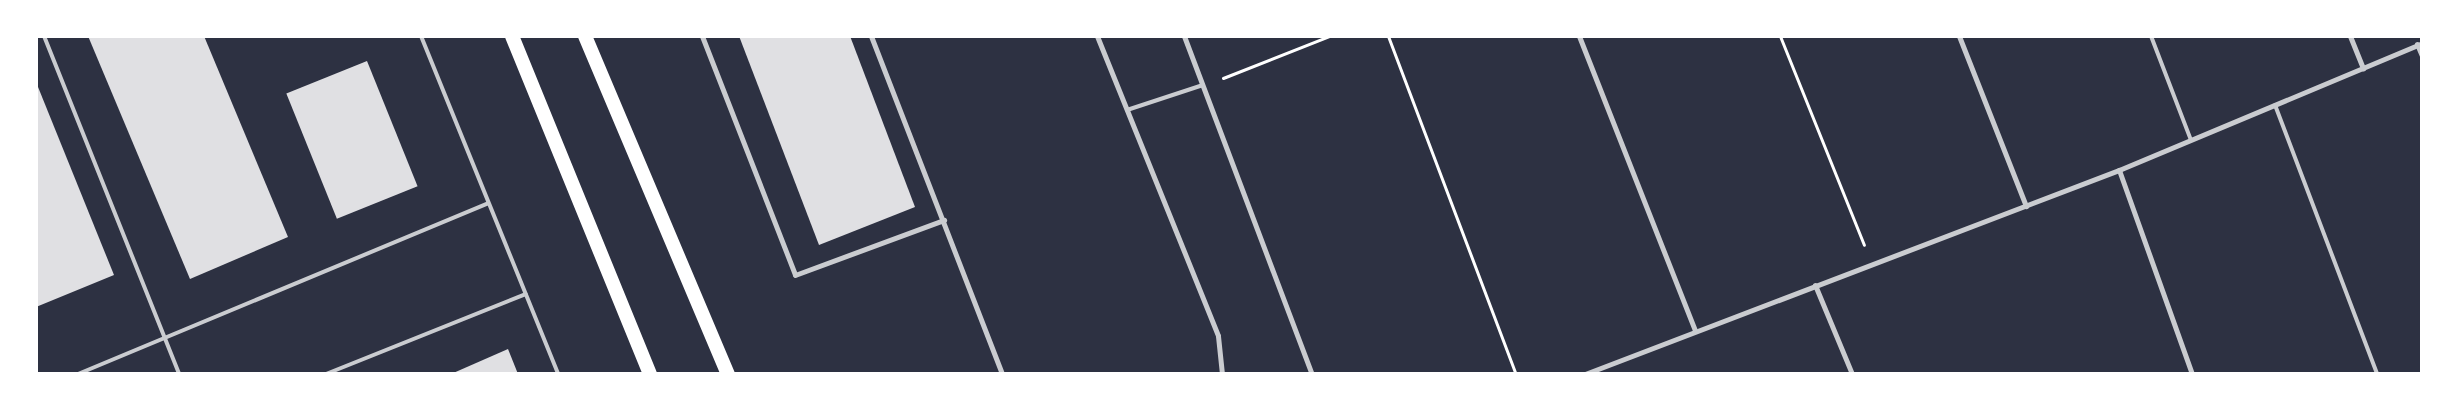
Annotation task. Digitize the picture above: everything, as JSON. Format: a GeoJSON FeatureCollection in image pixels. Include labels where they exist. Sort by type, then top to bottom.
{"type":"FeatureCollection","features":[{"type":"Feature","properties":{"kind":"highway"},"geometry":{"type":"LineString","coordinates":[[512,36],[650,374]]}},
{"type":"Feature","properties":{"kind":"highway"},"geometry":{"type":"LineString","coordinates":[[585,36],[728,374]]}},
{"type":"Feature","properties":{"kind":"street"},"geometry":{"type":"LineString","coordinates":[[702,36],[795,275],[944,220]]}},
{"type":"Feature","properties":{"kind":"street"},"geometry":{"type":"LineString","coordinates":[[871,36],[944,220],[1002,374]]}},
{"type":"Feature","properties":{"kind":"street"},"geometry":{"type":"LineString","coordinates":[[1097,36],[1218,336],[1222,374]]}},
{"type":"Feature","properties":{"kind":"street"},"geometry":{"type":"LineString","coordinates":[[1184,36],[1312,374]]}},
{"type":"Feature","properties":{"kind":"street"},"geometry":{"type":"LineString","coordinates":[[1579,36],[1695,330]]}},
{"type":"Feature","properties":{"kind":"street"},"geometry":{"type":"LineString","coordinates":[[1959,36],[2026,206]]}},
{"type":"Feature","properties":{"kind":"street"},"geometry":{"type":"LineString","coordinates":[[2350,36],[2363,68]]}},
{"type":"Feature","properties":{"kind":"street"},"geometry":{"type":"LineString","coordinates":[[1585,374],[1871,262],[2119,170],[2420,44],[2422,56]]}},
{"type":"Feature","properties":{"kind":"street"},"geometry":{"type":"LineString","coordinates":[[2119,170],[2192,374]]}},
{"type":"Feature","properties":{"kind":"street"},"geometry":{"type":"LineString","coordinates":[[1815,285],[1852,374]]}},
{"type":"Feature","properties":{"kind":"lane"},"geometry":{"type":"LineString","coordinates":[[44,36],[163,339],[179,374]]}},
{"type":"Feature","properties":{"kind":"lane"},"geometry":{"type":"LineString","coordinates":[[420,36],[558,374]]}},
{"type":"Feature","properties":{"kind":"lane"},"geometry":{"type":"LineString","coordinates":[[2150,36],[2190,140]]}},
{"type":"Feature","properties":{"kind":"lane"},"geometry":{"type":"LineString","coordinates":[[1126,110],[1203,85]]}},
{"type":"Feature","properties":{"kind":"lane"},"geometry":{"type":"LineString","coordinates":[[2275,105],[2377,374]]}},
{"type":"Feature","properties":{"kind":"lane"},"geometry":{"type":"LineString","coordinates":[[78,374],[488,204]]}},
{"type":"Feature","properties":{"kind":"lane"},"geometry":{"type":"LineString","coordinates":[[326,374],[526,294]]}},
{"type":"Feature","properties":{"kind":"path"},"geometry":{"type":"LineString","coordinates":[[1203,85],[1329,36]]}},
{"type":"Feature","properties":{"kind":"path"},"geometry":{"type":"LineString","coordinates":[[1388,36],[1516,374]]}},
{"type":"Feature","properties":{"kind":"path"},"geometry":{"type":"LineString","coordinates":[[1780,36],[1871,262]]}},
{"type":"Feature","properties":{"kind":"building"},"geometry":{"type":"Polygon","coordinates":[[[88,36],[204,36],[288,237],[190,279],[88,36]]]}},
{"type":"Feature","properties":{"kind":"building"},"geometry":{"type":"Polygon","coordinates":[[[739,36],[850,36],[915,207],[819,245],[739,36]]]}},
{"type":"Feature","properties":{"kind":"building"},"geometry":{"type":"Polygon","coordinates":[[[367,61],[418,186],[337,219],[286,94],[367,61]]]}},
{"type":"Feature","properties":{"kind":"building"},"geometry":{"type":"Polygon","coordinates":[[[36,82],[114,275],[36,307],[36,82]]]}},
{"type":"Feature","properties":{"kind":"building"},"geometry":{"type":"Polygon","coordinates":[[[508,349],[518,374],[451,374],[508,349]]]}}]}
